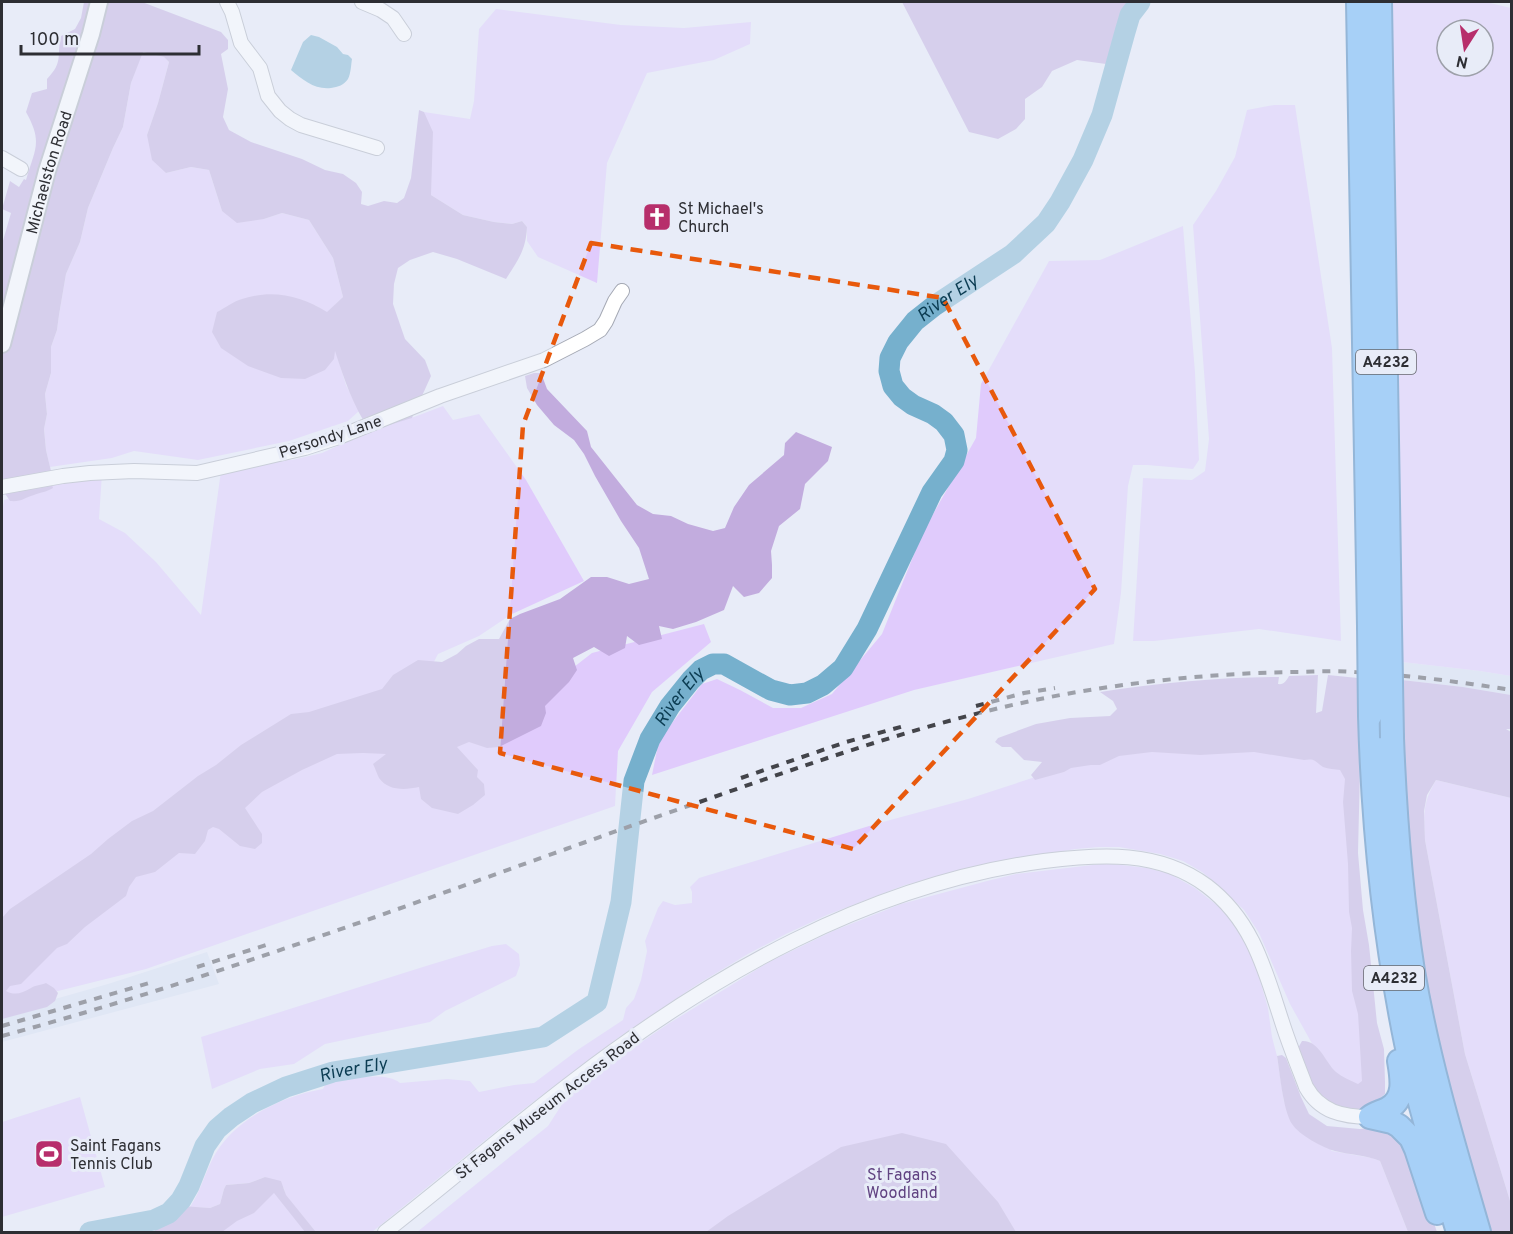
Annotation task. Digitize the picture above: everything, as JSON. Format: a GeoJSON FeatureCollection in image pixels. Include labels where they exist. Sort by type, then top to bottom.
{"type":"FeatureCollection","features":[{"type":"Feature","properties":{"kind":"highway","name":"A4232"},"geometry":{"type":"LineString","coordinates":[[1358,2],[1370,98],[1379,626],[1392,738],[1399,862],[1414,973],[1436,1077],[1479,1233]]}},
{"type":"Feature","properties":{"kind":"highway","name":"A4232"},"geometry":{"type":"LineString","coordinates":[[1370,98],[1380,2]]}},
{"type":"Feature","properties":{"kind":"highway","name":"A4232"},"geometry":{"type":"LineString","coordinates":[[1379,626],[1370,716],[1373,794],[1383,902],[1407,1045],[1427,1129],[1458,1233]]}},
{"type":"Feature","properties":{"kind":"highway"},"geometry":{"type":"LineString","coordinates":[[1370,1117],[1395,1104],[1402,1089],[1401,1071],[1390,1020],[1376,928],[1372,860],[1373,794]]}},
{"type":"Feature","properties":{"kind":"highway"},"geometry":{"type":"LineString","coordinates":[[1370,1117],[1392,1122],[1411,1138],[1443,1233]]}},
{"type":"Feature","properties":{"kind":"street","name":"Michaelston Road"},"geometry":{"type":"LineString","coordinates":[[2,344],[47,171],[99,2]]}},
{"type":"Feature","properties":{"kind":"street"},"geometry":{"type":"LineString","coordinates":[[227,2],[241,43],[260,68],[268,96],[280,111],[301,125],[377,148]]}},
{"type":"Feature","properties":{"kind":"street"},"geometry":{"type":"LineString","coordinates":[[362,2],[393,18],[404,34]]}},
{"type":"Feature","properties":{"kind":"street"},"geometry":{"type":"LineString","coordinates":[[2,158],[21,169]]}},
{"type":"Feature","properties":{"kind":"street","name":"Persondy Lane"},"geometry":{"type":"LineString","coordinates":[[2,487],[90,472],[196,473],[305,448],[440,396],[544,360],[600,330],[622,291]]}},
{"type":"Feature","properties":{"kind":"street","name":"St Fagans Museum Access Road"},"geometry":{"type":"LineString","coordinates":[[385,1233],[570,1083],[615,1050],[713,985],[774,950],[832,922],[937,884],[1012,866],[1075,858],[1106,855],[1159,862],[1186,873],[1207,886],[1244,924],[1257,948],[1288,1039],[1311,1096],[1319,1104],[1334,1112],[1370,1117]]}},
{"type":"Feature","properties":{"kind":"highlighted area"},"geometry":{"type":"Polygon","coordinates":[[[591,243],[943,298],[1095,589],[853,849],[500,753],[523,425],[591,243]]]}},
{"type":"Feature","properties":{"kind":"shaded area"},"geometry":{"type":"Polygon","coordinates":[[[1402,662],[1511,676],[1511,695],[1402,680],[1402,662]]]}},
{"type":"Feature","properties":{"kind":"shaded area"},"geometry":{"type":"Polygon","coordinates":[[[207,952],[219,984],[2,1042],[2,1014],[108,984],[207,952]]]}},
{"type":"Feature","properties":{"kind":"green space"},"geometry":{"type":"Polygon","coordinates":[[[84,2],[142,2],[221,32],[228,40],[228,49],[221,54],[228,89],[223,117],[229,130],[251,142],[302,159],[325,170],[343,174],[356,183],[362,192],[361,204],[368,206],[384,201],[397,203],[404,198],[411,178],[419,110],[424,112],[433,132],[431,195],[463,215],[512,224],[522,221],[527,227],[523,249],[506,279],[433,252],[410,260],[398,268],[393,304],[405,339],[425,360],[431,376],[412,418],[370,431],[354,402],[335,351],[334,359],[325,370],[305,379],[281,378],[248,366],[221,348],[212,332],[217,312],[239,300],[276,294],[297,298],[327,312],[343,297],[333,258],[309,220],[282,213],[264,219],[237,223],[222,211],[209,170],[191,167],[166,173],[152,160],[147,135],[169,62],[164,57],[143,52],[131,83],[123,127],[88,208],[80,242],[66,274],[57,330],[51,347],[51,373],[45,394],[47,414],[44,429],[51,471],[49,475],[53,488],[20,500],[10,501],[2,484],[2,244],[11,213],[2,209],[10,181],[19,187],[24,179],[26,180],[36,146],[34,131],[26,112],[32,93],[47,89],[47,79],[58,63],[61,36],[75,29],[81,18],[84,2]]]}},
{"type":"Feature","properties":{"kind":"green space"},"geometry":{"type":"Polygon","coordinates":[[[902,2],[1131,2],[1129,4],[1132,5],[1113,65],[1077,60],[1052,71],[1042,87],[1025,99],[1025,119],[1016,129],[998,139],[969,132],[902,2]]]}},
{"type":"Feature","properties":{"kind":"green space"},"geometry":{"type":"Polygon","coordinates":[[[1391,2],[1486,2],[1511,8],[1511,676],[1402,662],[1391,2]]]}},
{"type":"Feature","properties":{"kind":"green space"},"geometry":{"type":"Polygon","coordinates":[[[496,9],[621,25],[684,28],[751,22],[750,44],[714,60],[647,73],[607,163],[597,283],[538,257],[527,241],[527,227],[522,221],[512,224],[463,215],[431,195],[427,122],[424,112],[470,119],[474,101],[479,29],[496,9]]]}},
{"type":"Feature","properties":{"kind":"green space"},"geometry":{"type":"Polygon","coordinates":[[[142,52],[164,57],[169,62],[147,135],[166,173],[191,167],[209,170],[222,211],[264,219],[282,213],[309,220],[333,258],[343,297],[327,313],[315,305],[335,349],[346,385],[359,411],[348,421],[289,441],[198,460],[134,451],[112,458],[50,467],[44,429],[47,414],[45,394],[51,373],[51,347],[57,330],[66,274],[80,242],[88,208],[123,127],[131,83],[142,52]]]}},
{"type":"Feature","properties":{"kind":"green space"},"geometry":{"type":"Polygon","coordinates":[[[1274,105],[1295,105],[1332,348],[1341,641],[1259,629],[1154,641],[1133,641],[1143,478],[1192,480],[1205,471],[1209,439],[1193,225],[1235,157],[1247,110],[1274,105]]]}},
{"type":"Feature","properties":{"kind":"green space"},"geometry":{"type":"Polygon","coordinates":[[[1183,226],[1195,372],[1199,460],[1193,469],[1133,465],[1128,486],[1121,593],[1114,644],[914,690],[652,775],[659,740],[702,684],[717,679],[773,708],[801,708],[832,694],[882,634],[923,532],[976,438],[981,384],[1049,261],[1100,260],[1183,226]]]}},
{"type":"Feature","properties":{"kind":"green space"},"geometry":{"type":"Polygon","coordinates":[[[541,373],[547,389],[587,431],[591,447],[637,505],[653,514],[671,516],[688,524],[713,531],[725,528],[734,507],[749,485],[784,455],[785,443],[796,432],[832,447],[828,461],[805,484],[800,509],[779,526],[771,551],[772,578],[759,593],[744,597],[733,586],[724,610],[696,622],[673,629],[659,626],[662,639],[639,645],[627,636],[625,648],[609,656],[594,647],[573,658],[577,670],[569,682],[545,706],[546,713],[541,726],[499,747],[487,748],[469,742],[457,747],[478,770],[477,777],[484,784],[485,795],[458,814],[432,808],[421,799],[419,787],[397,788],[383,782],[373,764],[386,754],[337,754],[262,792],[245,808],[262,834],[262,843],[255,849],[240,846],[219,829],[213,827],[208,830],[205,841],[195,854],[179,853],[155,872],[136,877],[126,896],[85,927],[67,944],[57,948],[21,984],[10,986],[6,991],[18,993],[46,983],[58,993],[55,1001],[47,1007],[2,1019],[2,918],[10,909],[91,854],[132,821],[153,811],[241,745],[291,714],[309,712],[382,689],[393,675],[418,660],[442,662],[479,639],[499,639],[510,619],[560,599],[591,577],[607,577],[629,584],[649,579],[639,548],[621,521],[584,454],[574,440],[554,425],[537,405],[527,388],[525,376],[541,373]]]}},
{"type":"Feature","properties":{"kind":"green space"},"geometry":{"type":"Polygon","coordinates":[[[443,406],[453,420],[479,414],[526,480],[584,581],[512,614],[479,636],[438,654],[423,683],[2,936],[2,513],[4,500],[53,485],[102,474],[99,519],[125,533],[156,562],[201,615],[221,471],[257,467],[322,453],[370,431],[443,406]]]}},
{"type":"Feature","properties":{"kind":"green space"},"geometry":{"type":"Polygon","coordinates":[[[704,624],[711,642],[652,692],[618,751],[615,806],[146,969],[2,1005],[2,965],[303,750],[493,730],[592,653],[704,624]]]}},
{"type":"Feature","properties":{"kind":"green space"},"geometry":{"type":"Polygon","coordinates":[[[1318,675],[1316,713],[1322,711],[1328,675],[1358,678],[1360,770],[1358,853],[1377,1023],[1384,1049],[1385,1082],[1385,1094],[1367,1109],[1332,1106],[1314,1093],[1300,1060],[1298,1048],[1302,1041],[1313,1044],[1338,1074],[1358,1084],[1362,1081],[1358,1014],[1352,991],[1352,928],[1349,912],[1343,802],[1345,779],[1340,770],[1323,767],[1313,760],[1254,752],[1200,755],[1152,752],[1119,756],[1100,765],[1071,768],[1035,780],[1031,775],[1042,762],[1024,760],[1011,747],[1002,747],[995,742],[998,738],[1036,724],[1070,718],[1110,716],[1117,709],[1113,701],[1100,692],[1167,683],[1234,678],[1279,677],[1278,684],[1280,684],[1285,682],[1289,676],[1318,675]]]}},
{"type":"Feature","properties":{"kind":"green space"},"geometry":{"type":"Polygon","coordinates":[[[1402,680],[1511,695],[1511,729],[1506,729],[1511,732],[1511,798],[1436,780],[1427,795],[1424,811],[1425,840],[1465,1054],[1511,1204],[1511,1232],[1490,1232],[1454,1111],[1438,1045],[1414,903],[1403,803],[1402,680]]]}},
{"type":"Feature","properties":{"kind":"green space"},"geometry":{"type":"Polygon","coordinates":[[[1139,747],[1249,748],[1346,762],[1367,1083],[1352,1085],[1325,1067],[1290,1004],[1259,933],[1244,910],[1217,884],[1183,861],[1160,854],[1119,847],[1076,849],[991,863],[905,885],[827,915],[748,954],[698,984],[618,1038],[520,1112],[372,1232],[316,1232],[285,1195],[284,1188],[265,1177],[249,1183],[226,1185],[220,1204],[210,1208],[190,1207],[212,1160],[231,1133],[244,1122],[274,1104],[307,1092],[323,1089],[326,1083],[375,1076],[393,1079],[400,1083],[447,1079],[470,1081],[479,1092],[534,1083],[623,1020],[626,1008],[634,999],[641,980],[647,951],[645,941],[658,908],[663,901],[675,905],[692,903],[690,887],[699,878],[879,823],[968,799],[1075,764],[1139,747]]]}},
{"type":"Feature","properties":{"kind":"green space"},"geometry":{"type":"Polygon","coordinates":[[[1436,780],[1511,798],[1511,1204],[1465,1054],[1425,840],[1425,809],[1428,796],[1436,780]]]}},
{"type":"Feature","properties":{"kind":"green space"},"geometry":{"type":"Polygon","coordinates":[[[1101,864],[1147,868],[1170,874],[1195,888],[1218,906],[1231,921],[1245,943],[1257,970],[1268,1008],[1284,1102],[1332,1151],[1380,1161],[1408,1232],[417,1232],[548,1126],[566,1098],[668,1024],[769,962],[833,931],[901,904],[1016,874],[1101,864]]]}},
{"type":"Feature","properties":{"kind":"green space"},"geometry":{"type":"Polygon","coordinates":[[[506,944],[519,954],[520,965],[516,976],[445,1011],[430,1022],[325,1044],[294,1064],[260,1069],[212,1089],[201,1037],[426,966],[506,944]]]}},
{"type":"Feature","properties":{"kind":"green space"},"geometry":{"type":"Polygon","coordinates":[[[1282,1055],[1286,1058],[1309,1114],[1327,1126],[1360,1129],[1374,1127],[1391,1133],[1409,1149],[1437,1232],[1408,1232],[1380,1161],[1330,1149],[1295,1128],[1286,1110],[1282,1092],[1277,1056],[1282,1055]]]}},
{"type":"Feature","properties":{"kind":"green space","name":"Saint Fagans Tennis Club"},"geometry":{"type":"Polygon","coordinates":[[[80,1097],[105,1187],[2,1217],[2,1122],[80,1097]]]}},
{"type":"Feature","properties":{"kind":"green space","name":"St Fagans Woodland"},"geometry":{"type":"Polygon","coordinates":[[[902,1133],[946,1144],[998,1202],[1016,1232],[706,1232],[728,1216],[841,1147],[902,1133]]]}},
{"type":"Feature","properties":{"kind":"green space"},"geometry":{"type":"Polygon","coordinates":[[[265,1177],[281,1181],[286,1195],[316,1232],[305,1232],[274,1193],[254,1213],[237,1221],[222,1232],[154,1232],[168,1220],[176,1219],[174,1211],[182,1206],[210,1208],[220,1204],[226,1185],[249,1183],[265,1177]]]}},
{"type":"Feature","properties":{"kind":"green space"},"geometry":{"type":"Polygon","coordinates":[[[272,1187],[310,1232],[209,1232],[272,1187]]]}},
{"type":"Feature","properties":{"kind":"water"},"geometry":{"type":"Polygon","coordinates":[[[311,35],[337,47],[352,59],[349,77],[343,84],[331,88],[314,86],[291,70],[303,42],[311,35]]]}},
{"type":"Feature","properties":{"kind":"waterway","name":"River Ely"},"geometry":{"type":"LineString","coordinates":[[90,1232],[154,1220],[169,1213],[181,1200],[205,1146],[217,1129],[252,1103],[286,1087],[333,1072],[543,1037],[597,1002],[621,902],[634,781],[650,739],[670,706],[691,680],[701,670],[713,664],[724,664],[771,690],[790,695],[807,693],[823,685],[843,668],[867,629],[932,492],[954,461],[957,450],[954,435],[944,422],[913,405],[893,386],[889,371],[890,358],[898,342],[915,321],[1013,254],[1046,223],[1083,160],[1102,115],[1130,15],[1140,2]]}},
{"type":"Feature","properties":{"kind":"railway"},"geometry":{"type":"LineString","coordinates":[[2,1036],[175,985],[839,754],[941,723],[1044,698],[1120,685],[1194,677],[1339,671],[1434,679],[1512,690]]}},
{"type":"Feature","properties":{"kind":"railway"},"geometry":{"type":"LineString","coordinates":[[976,706],[1024,693],[1055,688]]}},
{"type":"Feature","properties":{"kind":"railway"},"geometry":{"type":"LineString","coordinates":[[741,778],[846,742],[904,726]]}},
{"type":"Feature","properties":{"kind":"railway"},"geometry":{"type":"LineString","coordinates":[[197,967],[266,945]]}},
{"type":"Feature","properties":{"kind":"railway"},"geometry":{"type":"LineString","coordinates":[[2,1026],[149,983]]}},
{"type":"Feature","properties":{"kind":"place","name":"St Michael's Church"},"geometry":{"type":"Point","coordinates":[657,217]}},
{"type":"Feature","properties":{"kind":"place","name":"Saint Fagans Tennis Club"},"geometry":{"type":"Point","coordinates":[49,1154]}}]}
